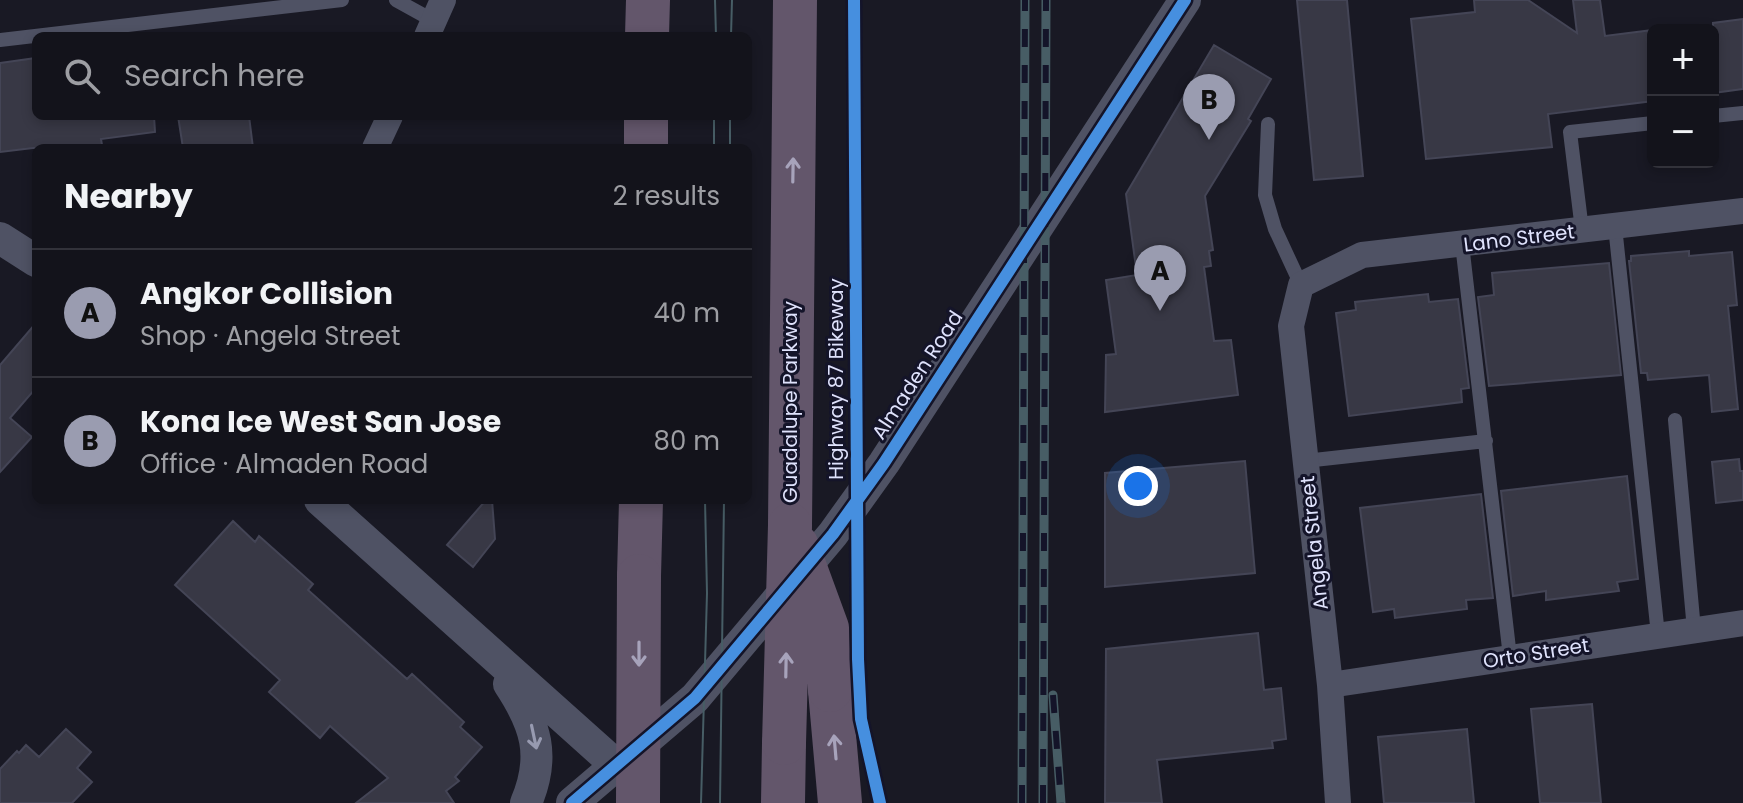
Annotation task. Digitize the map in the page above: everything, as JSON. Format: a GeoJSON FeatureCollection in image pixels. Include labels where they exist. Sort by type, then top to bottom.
{"type":"FeatureCollection","features":[{"type":"Feature","properties":{"kind":"highway"},"geometry":{"type":"LineString","coordinates":[[647,32],[648,0]]}},
{"type":"Feature","properties":{"kind":"highway","name":"Guadalupe Parkway"},"geometry":{"type":"LineString","coordinates":[[783,803],[790,525],[795,0]]}},
{"type":"Feature","properties":{"kind":"highway"},"geometry":{"type":"LineString","coordinates":[[646,120],[646,144]]}},
{"type":"Feature","properties":{"kind":"highway"},"geometry":{"type":"LineString","coordinates":[[627,785],[641,504]]}},
{"type":"Feature","properties":{"kind":"highway"},"geometry":{"type":"LineString","coordinates":[[790,525],[827,628],[840,803]]}},
{"type":"Feature","properties":{"kind":"street","name":"Almaden Road"},"geometry":{"type":"LineString","coordinates":[[572,803],[627,785],[695,698],[833,534],[884,463],[1185,0]]}},
{"type":"Feature","properties":{"kind":"street"},"geometry":{"type":"LineString","coordinates":[[377,144],[388,120]]}},
{"type":"Feature","properties":{"kind":"street","name":"Lano Street"},"geometry":{"type":"LineString","coordinates":[[1301,285],[1362,255],[1743,211]]}},
{"type":"Feature","properties":{"kind":"street"},"geometry":{"type":"LineString","coordinates":[[3,245],[32,259]]}},
{"type":"Feature","properties":{"kind":"street","name":"Angela Street"},"geometry":{"type":"LineString","coordinates":[[1301,285],[1291,326],[1330,685],[1338,803]]}},
{"type":"Feature","properties":{"kind":"street"},"geometry":{"type":"LineString","coordinates":[[324,504],[627,785]]}},
{"type":"Feature","properties":{"kind":"street","name":"Orto Street"},"geometry":{"type":"LineString","coordinates":[[1330,685],[1743,623]]}},
{"type":"Feature","properties":{"kind":"street"},"geometry":{"type":"LineString","coordinates":[[480,647],[513,690],[531,722],[538,759],[536,777],[526,803]]}},
{"type":"Feature","properties":{"kind":"lane"},"geometry":{"type":"LineString","coordinates":[[68,32],[342,0]]}},
{"type":"Feature","properties":{"kind":"lane"},"geometry":{"type":"LineString","coordinates":[[396,0],[435,19]]}},
{"type":"Feature","properties":{"kind":"lane"},"geometry":{"type":"LineString","coordinates":[[0,40],[32,36]]}},
{"type":"Feature","properties":{"kind":"lane"},"geometry":{"type":"LineString","coordinates":[[1719,115],[1743,113]]}},
{"type":"Feature","properties":{"kind":"lane"},"geometry":{"type":"LineString","coordinates":[[1268,124],[1265,195],[1275,229],[1301,285]]}},
{"type":"Feature","properties":{"kind":"lane"},"geometry":{"type":"LineString","coordinates":[[1582,230],[1570,132],[1647,124]]}},
{"type":"Feature","properties":{"kind":"lane"},"geometry":{"type":"LineString","coordinates":[[1615,226],[1658,635]]}},
{"type":"Feature","properties":{"kind":"lane"},"geometry":{"type":"LineString","coordinates":[[1462,244],[1510,657]]}},
{"type":"Feature","properties":{"kind":"lane"},"geometry":{"type":"LineString","coordinates":[[1675,420],[1694,630]]}},
{"type":"Feature","properties":{"kind":"lane"},"geometry":{"type":"LineString","coordinates":[[1305,461],[1486,441]]}},
{"type":"Feature","properties":{"kind":"building"},"geometry":{"type":"Polygon","coordinates":[[[1297,0],[1347,0],[1363,176],[1314,180],[1297,0]]]}},
{"type":"Feature","properties":{"kind":"building"},"geometry":{"type":"Polygon","coordinates":[[[1474,0],[1528,0],[1577,33],[1573,0],[1600,0],[1605,36],[1647,31],[1647,102],[1548,114],[1552,147],[1426,159],[1411,19],[1475,12],[1474,0]]]}},
{"type":"Feature","properties":{"kind":"building"},"geometry":{"type":"Polygon","coordinates":[[[1743,19],[1743,89],[1719,92],[1719,24],[1713,23],[1743,19]]]}},
{"type":"Feature","properties":{"kind":"building"},"geometry":{"type":"Polygon","coordinates":[[[1214,45],[1271,79],[1248,119],[1251,121],[1205,196],[1213,250],[1209,251],[1211,266],[1204,267],[1214,341],[1231,340],[1238,395],[1105,412],[1106,355],[1116,354],[1106,280],[1137,275],[1126,194],[1214,45]]]}},
{"type":"Feature","properties":{"kind":"building"},"geometry":{"type":"Polygon","coordinates":[[[32,59],[32,120],[154,120],[155,132],[101,139],[102,144],[32,144],[32,148],[0,152],[0,63],[32,59]]]}},
{"type":"Feature","properties":{"kind":"building"},"geometry":{"type":"Polygon","coordinates":[[[179,120],[250,120],[252,144],[182,144],[179,120]]]}},
{"type":"Feature","properties":{"kind":"building"},"geometry":{"type":"Polygon","coordinates":[[[1689,251],[1689,256],[1732,252],[1737,305],[1728,306],[1738,409],[1712,412],[1709,375],[1648,380],[1647,373],[1641,373],[1629,261],[1631,256],[1689,251]]]}},
{"type":"Feature","properties":{"kind":"building"},"geometry":{"type":"Polygon","coordinates":[[[1609,263],[1621,375],[1489,386],[1478,297],[1494,295],[1492,273],[1609,263]]]}},
{"type":"Feature","properties":{"kind":"building"},"geometry":{"type":"Polygon","coordinates":[[[1428,294],[1429,302],[1458,299],[1469,388],[1461,389],[1462,402],[1349,416],[1336,313],[1356,310],[1355,302],[1428,294]]]}},
{"type":"Feature","properties":{"kind":"building"},"geometry":{"type":"Polygon","coordinates":[[[32,328],[32,393],[10,418],[32,437],[0,472],[0,365],[32,328]]]}},
{"type":"Feature","properties":{"kind":"building"},"geometry":{"type":"Polygon","coordinates":[[[1739,459],[1740,471],[1743,471],[1743,500],[1716,503],[1712,462],[1739,459]]]}},
{"type":"Feature","properties":{"kind":"building"},"geometry":{"type":"Polygon","coordinates":[[[1245,461],[1255,573],[1105,587],[1105,473],[1245,461]]]}},
{"type":"Feature","properties":{"kind":"building"},"geometry":{"type":"Polygon","coordinates":[[[1627,476],[1638,579],[1617,582],[1619,591],[1546,600],[1546,591],[1513,596],[1501,491],[1627,476]]]}},
{"type":"Feature","properties":{"kind":"building"},"geometry":{"type":"Polygon","coordinates":[[[1481,494],[1493,598],[1466,600],[1467,609],[1395,618],[1394,609],[1373,612],[1360,508],[1481,494]]]}},
{"type":"Feature","properties":{"kind":"building"},"geometry":{"type":"Polygon","coordinates":[[[483,504],[492,504],[495,539],[473,567],[447,545],[483,504]]]}},
{"type":"Feature","properties":{"kind":"building"},"geometry":{"type":"Polygon","coordinates":[[[233,521],[255,542],[259,536],[313,584],[308,590],[407,679],[412,674],[464,722],[460,727],[482,747],[455,777],[459,781],[446,791],[454,803],[356,803],[388,778],[330,726],[320,738],[269,692],[280,680],[175,585],[233,521]]]}},
{"type":"Feature","properties":{"kind":"building"},"geometry":{"type":"Polygon","coordinates":[[[1258,633],[1264,690],[1281,688],[1286,739],[1272,741],[1273,748],[1157,760],[1162,803],[1105,803],[1106,649],[1258,633]]]}},
{"type":"Feature","properties":{"kind":"building"},"geometry":{"type":"Polygon","coordinates":[[[1592,704],[1601,803],[1540,803],[1531,709],[1592,704]]]}},
{"type":"Feature","properties":{"kind":"building"},"geometry":{"type":"Polygon","coordinates":[[[66,729],[91,752],[77,768],[92,782],[72,803],[0,803],[0,769],[26,745],[39,757],[66,729]]]}},
{"type":"Feature","properties":{"kind":"building"},"geometry":{"type":"Polygon","coordinates":[[[1467,729],[1474,803],[1384,803],[1378,737],[1467,729]]]}},
{"type":"Feature","properties":{"kind":"tram line"},"geometry":{"type":"LineString","coordinates":[[715,0],[716,32]]}},
{"type":"Feature","properties":{"kind":"tram line"},"geometry":{"type":"LineString","coordinates":[[731,32],[732,0]]}},
{"type":"Feature","properties":{"kind":"tram line"},"geometry":{"type":"LineString","coordinates":[[714,120],[714,144]]}},
{"type":"Feature","properties":{"kind":"tram line"},"geometry":{"type":"LineString","coordinates":[[730,120],[730,144]]}},
{"type":"Feature","properties":{"kind":"tram line"},"geometry":{"type":"LineString","coordinates":[[701,803],[707,593],[705,504]]}},
{"type":"Feature","properties":{"kind":"tram line"},"geometry":{"type":"LineString","coordinates":[[720,803],[724,504]]}},
{"type":"Feature","properties":{"kind":"railway"},"geometry":{"type":"LineString","coordinates":[[1022,803],[1025,0]]}},
{"type":"Feature","properties":{"kind":"railway"},"geometry":{"type":"LineString","coordinates":[[1043,803],[1046,0]]}},
{"type":"Feature","properties":{"kind":"railway"},"geometry":{"type":"LineString","coordinates":[[1053,695],[1061,803]]}},
{"type":"Feature","properties":{"kind":"cycle path","name":"Highway 87 Bikeway"},"geometry":{"type":"LineString","coordinates":[[854,0],[858,659],[861,719],[880,803]]}},
{"type":"Feature","properties":{"kind":"cycle path"},"geometry":{"type":"LineString","coordinates":[[572,803],[695,698],[833,534],[884,463],[1185,0]]}},
{"type":"Feature","properties":{"kind":"place","name":"Kona Ice West San Jose"},"geometry":{"type":"Point","coordinates":[1209,140]}},
{"type":"Feature","properties":{"kind":"place","name":"Angkor Collision"},"geometry":{"type":"Point","coordinates":[1160,311]}}]}
